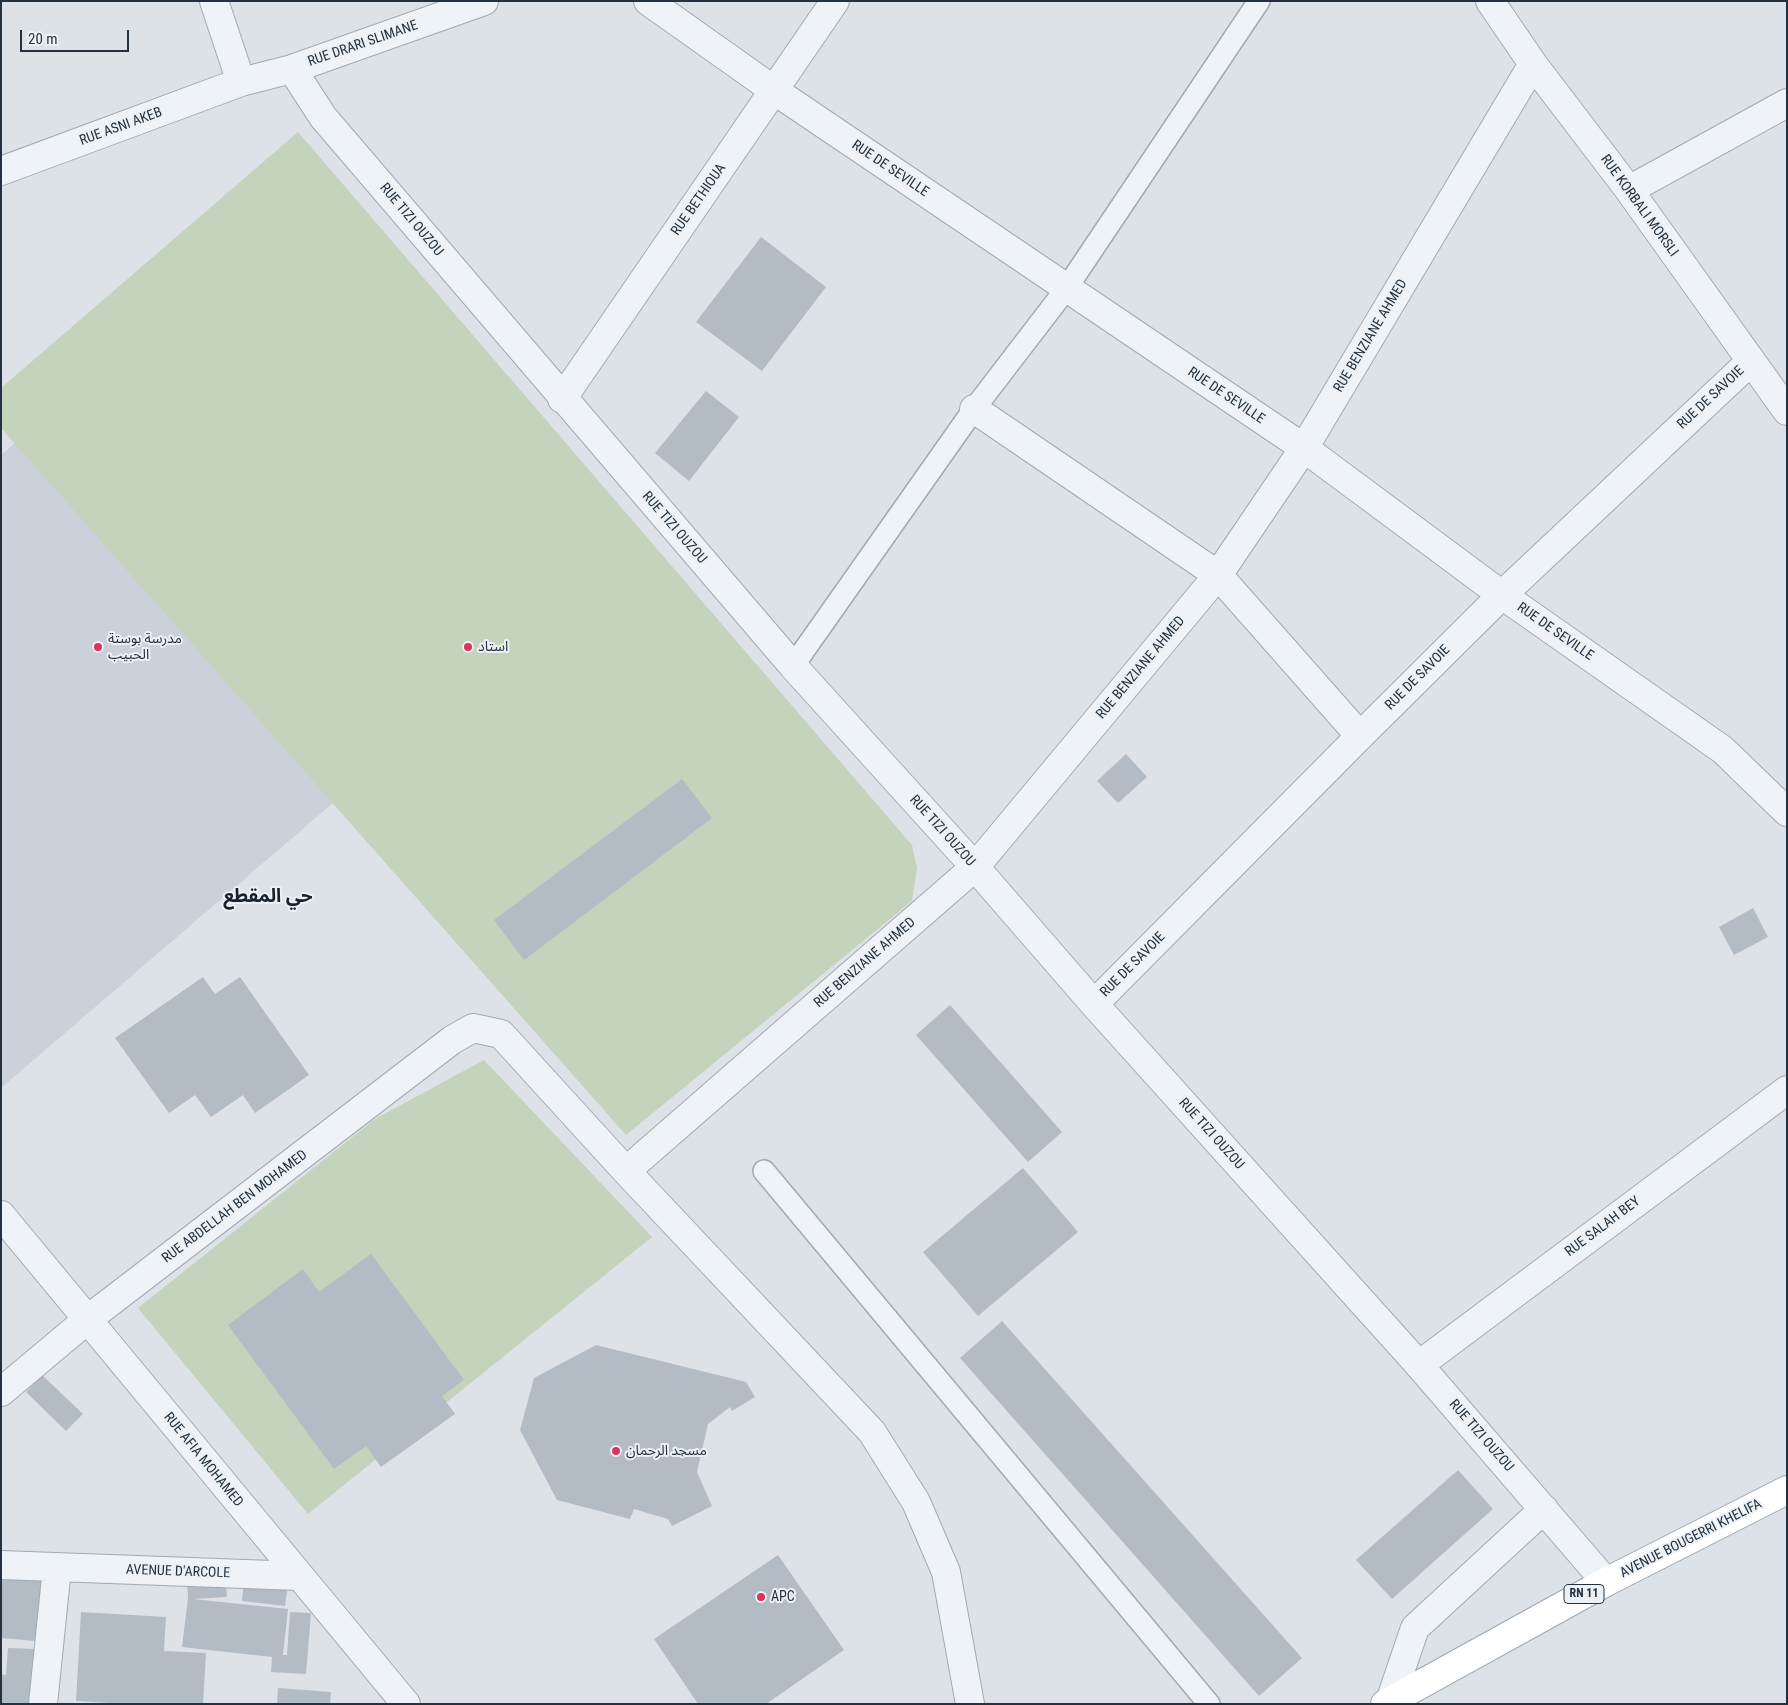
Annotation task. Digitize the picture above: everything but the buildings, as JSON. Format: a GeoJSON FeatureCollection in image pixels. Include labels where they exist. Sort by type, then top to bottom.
{"type":"FeatureCollection","features":[{"type":"Feature","properties":{"kind":"main road","name":"AVENUE BOUGERRI KHELIFA"},"geometry":{"type":"LineString","coordinates":[[1387,1702],[1606,1582],[1787,1490]]}},
{"type":"Feature","properties":{"kind":"street"},"geometry":{"type":"LineString","coordinates":[[214,1],[241,82]]}},
{"type":"Feature","properties":{"kind":"street","name":"RUE DRARI SLIMANE"},"geometry":{"type":"LineString","coordinates":[[241,82],[292,68],[484,1]]}},
{"type":"Feature","properties":{"kind":"street","name":"RUE DE SEVILLE"},"geometry":{"type":"LineString","coordinates":[[648,1],[774,91],[1304,448],[1502,595],[1723,750],[1787,812]]}},
{"type":"Feature","properties":{"kind":"street","name":"RUE BETHIOUA"},"geometry":{"type":"LineString","coordinates":[[562,398],[835,1]]}},
{"type":"Feature","properties":{"kind":"street","name":"RUE KORBALI MORSLI"},"geometry":{"type":"LineString","coordinates":[[1490,1],[1533,64],[1629,190],[1787,411]]}},
{"type":"Feature","properties":{"kind":"street","name":"RUE BENZIANE AHMED"},"geometry":{"type":"LineString","coordinates":[[626,1171],[975,867],[1218,576],[1304,448],[1533,64]]}},
{"type":"Feature","properties":{"kind":"street","name":"RUE TIZI OUZOU"},"geometry":{"type":"LineString","coordinates":[[292,68],[323,117],[792,666],[975,867],[1094,1004],[1419,1365],[1606,1582]]}},
{"type":"Feature","properties":{"kind":"street","name":"RUE ASNI AKEB"},"geometry":{"type":"LineString","coordinates":[[1,171],[241,82]]}},
{"type":"Feature","properties":{"kind":"street"},"geometry":{"type":"LineString","coordinates":[[1629,190],[1787,102]]}},
{"type":"Feature","properties":{"kind":"street","name":"RUE DE SAVOIE"},"geometry":{"type":"LineString","coordinates":[[1094,1004],[1502,595],[1751,361]]}},
{"type":"Feature","properties":{"kind":"street"},"geometry":{"type":"LineString","coordinates":[[974,409],[1218,576],[1360,736]]}},
{"type":"Feature","properties":{"kind":"street","name":"RUE ABDELLAH BEN MOHAMED"},"geometry":{"type":"LineString","coordinates":[[1,1392],[88,1319],[452,1040],[473,1028],[500,1034],[626,1171]]}},
{"type":"Feature","properties":{"kind":"street","name":"RUE SALAH BEY"},"geometry":{"type":"LineString","coordinates":[[1419,1365],[1787,1090]]}},
{"type":"Feature","properties":{"kind":"street"},"geometry":{"type":"LineString","coordinates":[[626,1171],[872,1432],[916,1502],[946,1572],[970,1704]]}},
{"type":"Feature","properties":{"kind":"street","name":"RUE AFIA MOHAMED"},"geometry":{"type":"LineString","coordinates":[[1,1215],[406,1704]]}},
{"type":"Feature","properties":{"kind":"street"},"geometry":{"type":"LineString","coordinates":[[1387,1702],[1415,1628],[1544,1509]]}},
{"type":"Feature","properties":{"kind":"street","name":"AVENUE D'ARCOLE"},"geometry":{"type":"LineString","coordinates":[[1,1564],[57,1568],[299,1576]]}},
{"type":"Feature","properties":{"kind":"street"},"geometry":{"type":"LineString","coordinates":[[43,1704],[57,1568]]}},
{"type":"Feature","properties":{"kind":"lane"},"geometry":{"type":"LineString","coordinates":[[792,666],[974,409],[1066,289],[1259,1]]}},
{"type":"Feature","properties":{"kind":"lane"},"geometry":{"type":"LineString","coordinates":[[764,1171],[1209,1704]]}},
{"type":"Feature","properties":{"kind":"shaded area","name":"مدرسة بوستة الحبيب"},"geometry":{"type":"Polygon","coordinates":[[[15,443],[333,803],[1,1088],[1,455],[15,443]]]}},
{"type":"Feature","properties":{"kind":"green space","name":"استاد"},"geometry":{"type":"Polygon","coordinates":[[[298,132],[912,845],[917,868],[912,901],[626,1135],[1,428],[1,388],[298,132]]]}},
{"type":"Feature","properties":{"kind":"green space"},"geometry":{"type":"Polygon","coordinates":[[[484,1060],[652,1237],[308,1514],[138,1308],[375,1119],[484,1060]]]}},
{"type":"Feature","properties":{"kind":"place","name":"مدرسة بوستة الحبيب"},"geometry":{"type":"Point","coordinates":[98,647]}},
{"type":"Feature","properties":{"kind":"place","name":"استاد"},"geometry":{"type":"Point","coordinates":[468,647]}},
{"type":"Feature","properties":{"kind":"place","name":"مسجد الرحمان"},"geometry":{"type":"Point","coordinates":[616,1451]}},
{"type":"Feature","properties":{"kind":"place","name":"APC"},"geometry":{"type":"Point","coordinates":[761,1597]}},
{"type":"Feature","properties":{"kind":"district","name":"حي المقطع"},"geometry":{"type":"Point","coordinates":[268,897]}}]}
